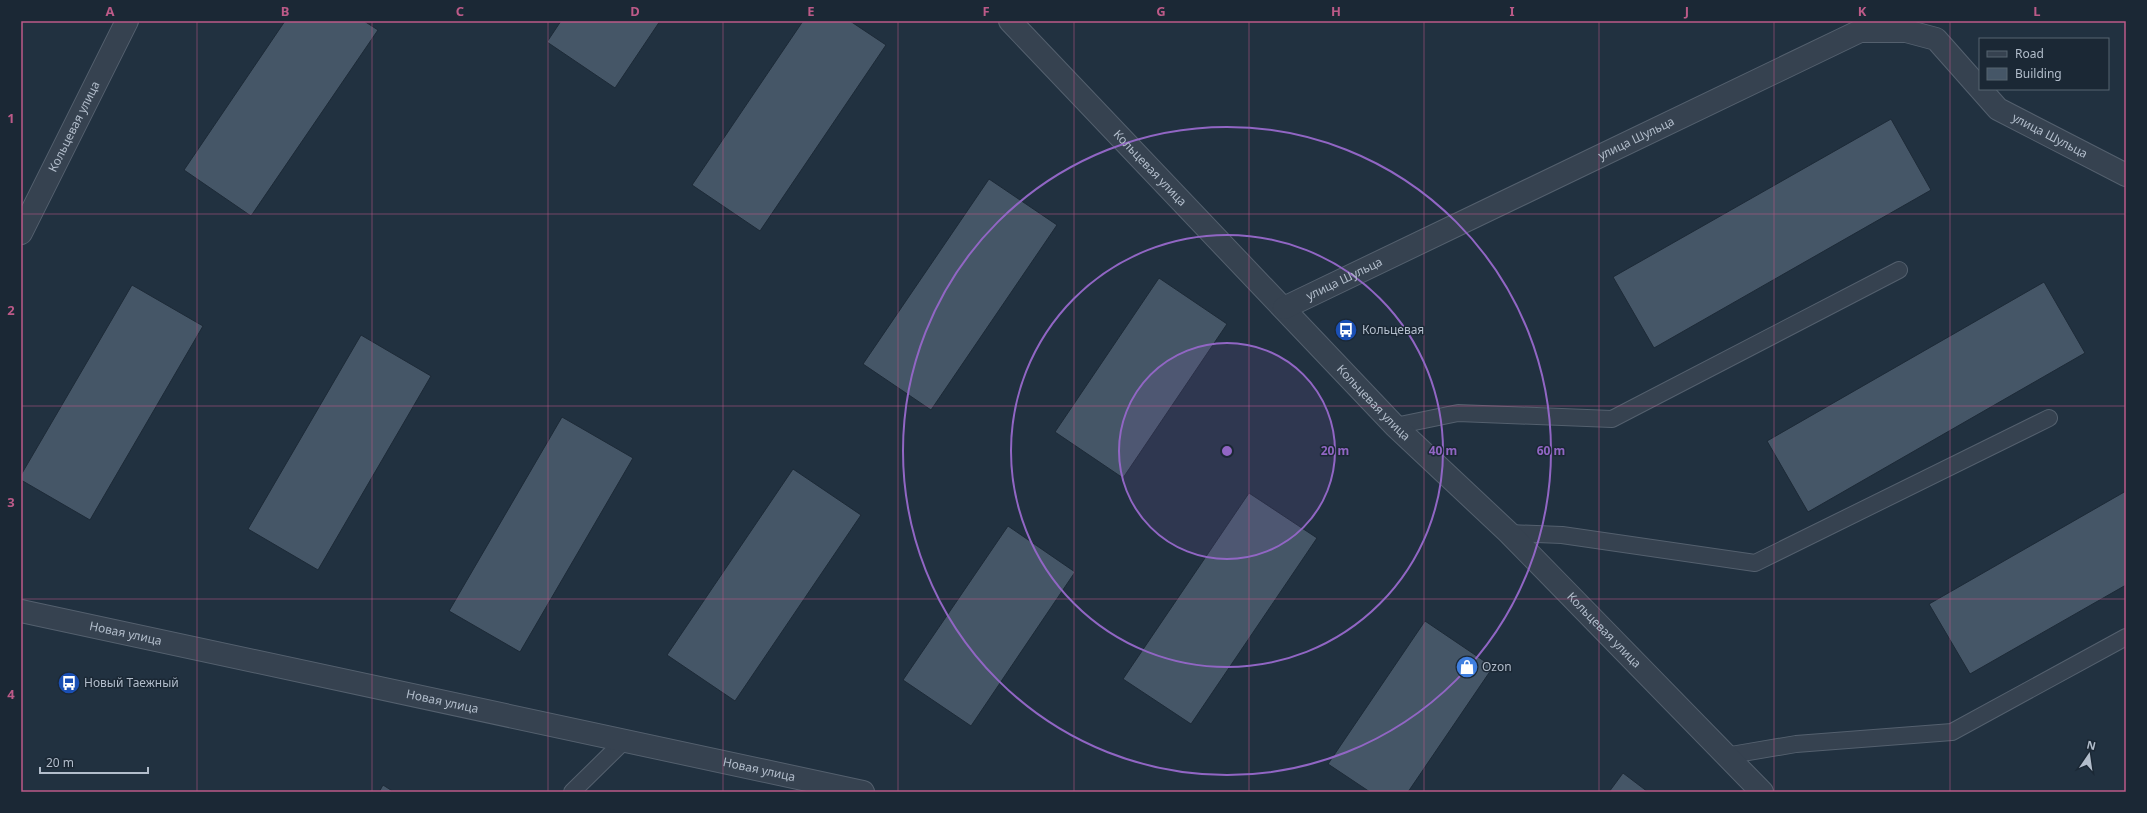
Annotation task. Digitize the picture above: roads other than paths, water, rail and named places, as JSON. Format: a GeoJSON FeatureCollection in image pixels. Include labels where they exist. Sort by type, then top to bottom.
{"type":"FeatureCollection","features":[{"type":"Feature","properties":{"kind":"street","name":"Кольцевая улица"},"geometry":{"type":"LineString","coordinates":[[21,233],[127,21]]}},
{"type":"Feature","properties":{"kind":"street","name":"Кольцевая улица"},"geometry":{"type":"LineString","coordinates":[[1010,21],[1395,426],[1509,533],[1725,756],[1762,792]]}},
{"type":"Feature","properties":{"kind":"street","name":"улица Шульца"},"geometry":{"type":"LineString","coordinates":[[1284,308],[1860,31],[1906,31],[1936,39],[1979,88]]}},
{"type":"Feature","properties":{"kind":"street","name":"улица Шульца"},"geometry":{"type":"LineString","coordinates":[[1981,90],[1998,109],[2126,175]]}},
{"type":"Feature","properties":{"kind":"street","name":"Новая улица"},"geometry":{"type":"LineString","coordinates":[[21,611],[863,792]]}},
{"type":"Feature","properties":{"kind":"lane"},"geometry":{"type":"LineString","coordinates":[[1395,426],[1458,414],[1612,419],[1899,270]]}},
{"type":"Feature","properties":{"kind":"lane"},"geometry":{"type":"LineString","coordinates":[[1509,533],[1562,535],[1755,563],[2049,418]]}},
{"type":"Feature","properties":{"kind":"lane"},"geometry":{"type":"LineString","coordinates":[[1725,756],[1796,744],[1952,732],[2126,636]]}},
{"type":"Feature","properties":{"kind":"lane"},"geometry":{"type":"LineString","coordinates":[[572,792],[624,741]]}},
{"type":"Feature","properties":{"kind":"place","name":"Кольцевая"},"geometry":{"type":"Point","coordinates":[1346,330]}},
{"type":"Feature","properties":{"kind":"place","name":"Ozon"},"geometry":{"type":"Point","coordinates":[1467,667]}},
{"type":"Feature","properties":{"kind":"place","name":"Новый Таежный"},"geometry":{"type":"Point","coordinates":[69,683]}}]}
